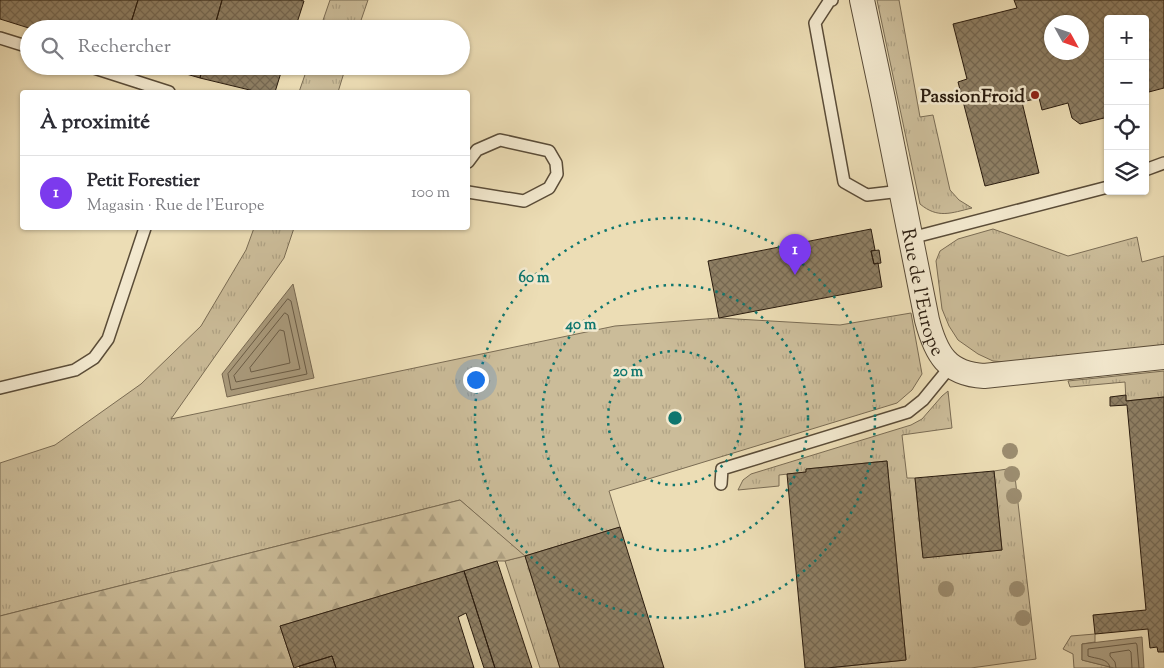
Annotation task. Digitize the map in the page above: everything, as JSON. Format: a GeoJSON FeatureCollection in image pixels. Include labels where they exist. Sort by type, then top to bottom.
{"type":"FeatureCollection","features":[{"type":"Feature","properties":{"kind":"street","name":"Rue de l'Europe"},"geometry":{"type":"LineString","coordinates":[[862,0],[930,331],[937,349],[950,367],[965,374],[984,376],[1164,358]]}},
{"type":"Feature","properties":{"kind":"lane"},"geometry":{"type":"LineString","coordinates":[[832,0],[830,0],[814,23],[844,182],[867,195],[901,191]]}},
{"type":"Feature","properties":{"kind":"lane"},"geometry":{"type":"LineString","coordinates":[[0,38],[20,44]]}},
{"type":"Feature","properties":{"kind":"lane"},"geometry":{"type":"LineString","coordinates":[[116,75],[163,90]]}},
{"type":"Feature","properties":{"kind":"lane"},"geometry":{"type":"LineString","coordinates":[[470,159],[477,150],[500,140],[548,152],[556,163],[557,174],[549,188],[524,201],[470,192]]}},
{"type":"Feature","properties":{"kind":"lane"},"geometry":{"type":"LineString","coordinates":[[1149,169],[1164,163]]}},
{"type":"Feature","properties":{"kind":"lane"},"geometry":{"type":"LineString","coordinates":[[911,238],[1104,188]]}},
{"type":"Feature","properties":{"kind":"lane"},"geometry":{"type":"LineString","coordinates":[[0,388],[75,370],[94,358],[108,339],[144,230]]}},
{"type":"Feature","properties":{"kind":"lane"},"geometry":{"type":"LineString","coordinates":[[721,484],[722,469],[908,412],[922,400],[950,367]]}},
{"type":"Feature","properties":{"kind":"green space"},"geometry":{"type":"Polygon","coordinates":[[[330,0],[368,0],[361,20],[323,20],[330,0]]]}},
{"type":"Feature","properties":{"kind":"green space"},"geometry":{"type":"Polygon","coordinates":[[[877,0],[899,0],[920,117],[933,115],[950,190],[959,200],[972,208],[951,213],[939,213],[933,212],[920,204],[877,0]]]}},
{"type":"Feature","properties":{"kind":"green space"},"geometry":{"type":"Polygon","coordinates":[[[305,75],[343,75],[339,90],[300,90],[305,75]]]}},
{"type":"Feature","properties":{"kind":"green space"},"geometry":{"type":"Polygon","coordinates":[[[993,229],[1068,256],[1137,237],[1142,262],[1164,256],[1164,346],[1016,363],[993,361],[978,354],[958,340],[949,326],[942,309],[936,261],[940,251],[958,239],[993,229]]]}},
{"type":"Feature","properties":{"kind":"green space"},"geometry":{"type":"Polygon","coordinates":[[[253,230],[293,230],[284,258],[171,419],[615,326],[719,318],[840,325],[911,313],[922,374],[912,390],[897,403],[609,491],[620,527],[525,556],[560,668],[540,668],[505,561],[524,556],[460,500],[0,616],[0,463],[55,445],[141,384],[201,326],[246,250],[253,230]]]}},
{"type":"Feature","properties":{"kind":"green space"},"geometry":{"type":"Polygon","coordinates":[[[1164,371],[1164,397],[1126,401],[1125,382],[1070,387],[1068,381],[1164,371]]]}},
{"type":"Feature","properties":{"kind":"green space"},"geometry":{"type":"Polygon","coordinates":[[[948,391],[952,428],[902,435],[907,478],[915,478],[923,557],[1002,550],[994,471],[1014,468],[1036,659],[971,668],[827,668],[906,660],[887,461],[806,469],[806,472],[779,475],[779,486],[738,490],[743,480],[751,474],[911,425],[922,419],[948,391]]]}},
{"type":"Feature","properties":{"kind":"green space"},"geometry":{"type":"Polygon","coordinates":[[[460,500],[525,556],[497,561],[280,626],[294,668],[0,668],[0,616],[460,500]]]}},
{"type":"Feature","properties":{"kind":"green space"},"geometry":{"type":"Polygon","coordinates":[[[1095,634],[1095,642],[1082,644],[1082,660],[1114,668],[1074,668],[1073,654],[1063,649],[1071,636],[1095,634]]]}},
{"type":"Feature","properties":{"kind":"water"},"geometry":{"type":"Polygon","coordinates":[[[293,284],[314,378],[227,397],[222,374],[293,284]]]}},
{"type":"Feature","properties":{"kind":"water"},"geometry":{"type":"Polygon","coordinates":[[[1142,637],[1144,668],[1114,668],[1082,660],[1082,644],[1142,637]]]}},
{"type":"Feature","properties":{"kind":"building"},"geometry":{"type":"Polygon","coordinates":[[[0,0],[138,0],[132,20],[20,20],[20,25],[0,19],[0,0]]]}},
{"type":"Feature","properties":{"kind":"building"},"geometry":{"type":"Polygon","coordinates":[[[138,0],[222,0],[216,20],[132,20],[138,0]]]}},
{"type":"Feature","properties":{"kind":"building"},"geometry":{"type":"Polygon","coordinates":[[[222,0],[304,1],[298,20],[216,20],[222,0]]]}},
{"type":"Feature","properties":{"kind":"building","name":"PassionFroid"},"geometry":{"type":"Polygon","coordinates":[[[1014,0],[1164,0],[1164,88],[1149,92],[1149,15],[1104,15],[1104,118],[1080,124],[1072,118],[1068,103],[1042,110],[1039,98],[1022,102],[1039,173],[985,186],[958,82],[967,79],[953,24],[1017,8],[1014,0]]]}},
{"type":"Feature","properties":{"kind":"building"},"geometry":{"type":"Polygon","coordinates":[[[190,75],[201,75],[200,78],[190,75]]]}},
{"type":"Feature","properties":{"kind":"building"},"geometry":{"type":"Polygon","coordinates":[[[201,75],[280,75],[276,90],[250,90],[200,78],[201,75]]]}},
{"type":"Feature","properties":{"kind":"building"},"geometry":{"type":"Polygon","coordinates":[[[871,229],[875,250],[871,251],[874,264],[878,263],[882,287],[719,318],[708,261],[871,229]]]}},
{"type":"Feature","properties":{"kind":"building"},"geometry":{"type":"Polygon","coordinates":[[[879,250],[881,263],[874,264],[871,251],[879,250]]]}},
{"type":"Feature","properties":{"kind":"building"},"geometry":{"type":"Polygon","coordinates":[[[1126,395],[1126,401],[1164,397],[1164,652],[1158,652],[1157,647],[1150,648],[1148,629],[1095,634],[1093,615],[1146,610],[1127,405],[1110,406],[1110,397],[1126,395]]]}},
{"type":"Feature","properties":{"kind":"building"},"geometry":{"type":"Polygon","coordinates":[[[887,461],[906,660],[827,668],[805,668],[787,474],[806,472],[806,469],[887,461]]]}},
{"type":"Feature","properties":{"kind":"building"},"geometry":{"type":"Polygon","coordinates":[[[994,471],[1002,550],[923,558],[915,478],[994,471]]]}},
{"type":"Feature","properties":{"kind":"building"},"geometry":{"type":"Polygon","coordinates":[[[620,527],[664,668],[560,668],[525,556],[620,527]]]}},
{"type":"Feature","properties":{"kind":"building"},"geometry":{"type":"Polygon","coordinates":[[[497,561],[532,668],[495,668],[464,571],[497,561]]]}},
{"type":"Feature","properties":{"kind":"building"},"geometry":{"type":"Polygon","coordinates":[[[464,571],[495,668],[484,668],[466,613],[458,617],[474,668],[336,668],[332,656],[294,668],[280,626],[464,571]]]}},
{"type":"Feature","properties":{"kind":"building"},"geometry":{"type":"Polygon","coordinates":[[[332,656],[336,668],[300,668],[299,666],[332,656]]]}},
{"type":"Feature","properties":{"kind":"place","name":"PassionFroid"},"geometry":{"type":"Point","coordinates":[1035,95]}},
{"type":"Feature","properties":{"kind":"place","name":"Petit Forestier"},"geometry":{"type":"Point","coordinates":[795,275]}}]}
